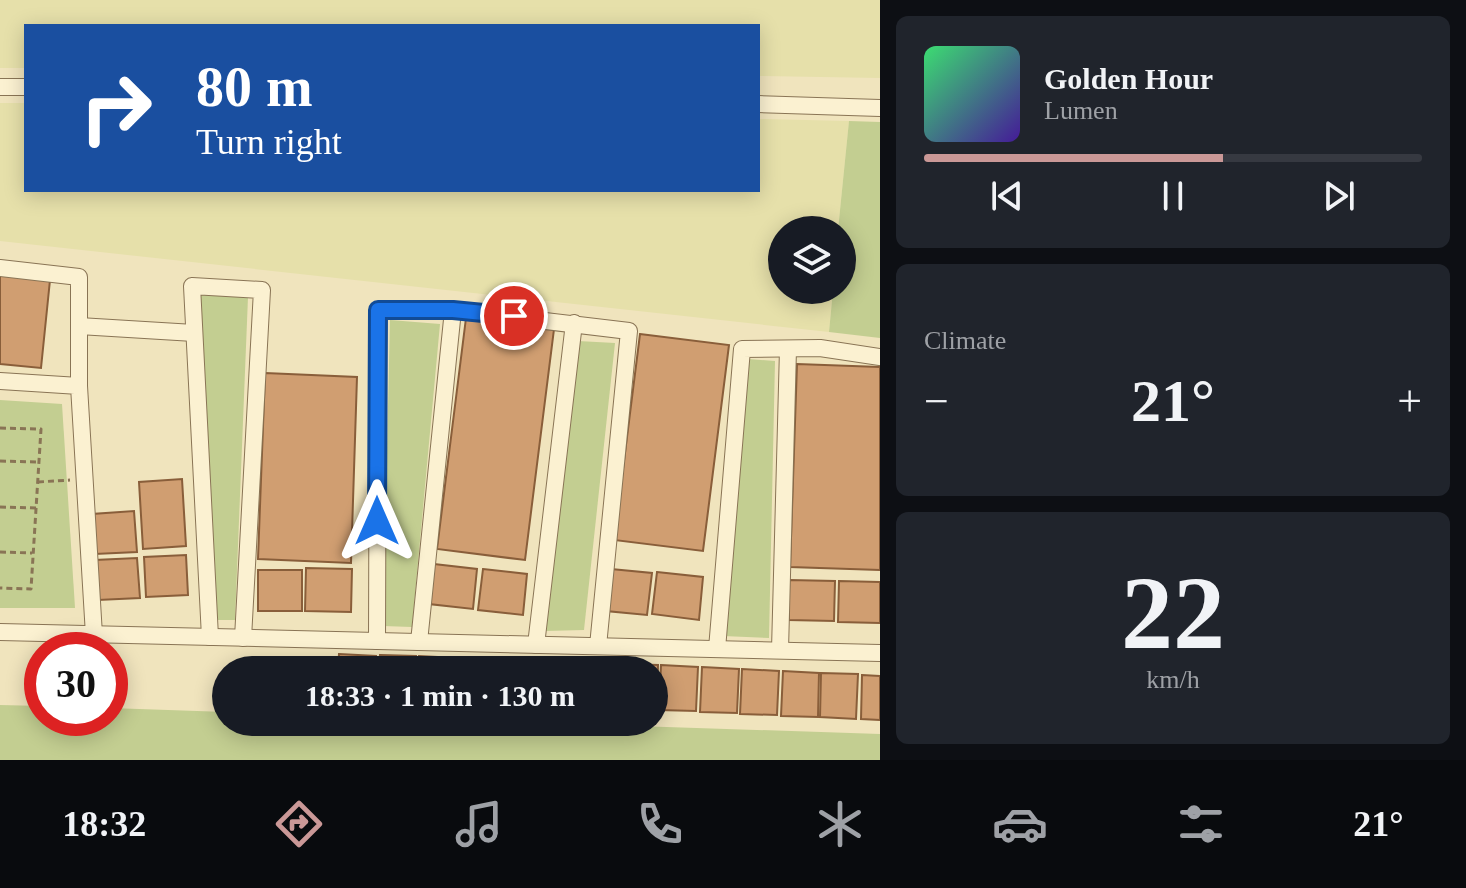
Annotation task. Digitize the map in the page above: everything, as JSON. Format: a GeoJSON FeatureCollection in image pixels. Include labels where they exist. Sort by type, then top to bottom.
{"type":"FeatureCollection","features":[{"type":"Feature","properties":{"kind":"street"},"geometry":{"type":"LineString","coordinates":[[0,87],[24,87]]}},
{"type":"Feature","properties":{"kind":"street"},"geometry":{"type":"LineString","coordinates":[[760,104],[880,108]]}},
{"type":"Feature","properties":{"kind":"street"},"geometry":{"type":"LineString","coordinates":[[0,268],[79,277],[79,386],[94,632]]}},
{"type":"Feature","properties":{"kind":"street"},"geometry":{"type":"LineString","coordinates":[[210,637],[192,286],[262,290],[243,638]]}},
{"type":"Feature","properties":{"kind":"street"},"geometry":{"type":"LineString","coordinates":[[377,641],[378,310],[453,310],[629,331],[598,646]]}},
{"type":"Feature","properties":{"kind":"street"},"geometry":{"type":"LineString","coordinates":[[419,642],[453,310]]}},
{"type":"Feature","properties":{"kind":"street"},"geometry":{"type":"LineString","coordinates":[[536,645],[574,323]]}},
{"type":"Feature","properties":{"kind":"street"},"geometry":{"type":"LineString","coordinates":[[79,326],[194,333]]}},
{"type":"Feature","properties":{"kind":"street"},"geometry":{"type":"LineString","coordinates":[[717,649],[742,349],[820,348],[880,357]]}},
{"type":"Feature","properties":{"kind":"street"},"geometry":{"type":"LineString","coordinates":[[780,650],[788,349]]}},
{"type":"Feature","properties":{"kind":"street"},"geometry":{"type":"LineString","coordinates":[[0,381],[79,386]]}},
{"type":"Feature","properties":{"kind":"street"},"geometry":{"type":"LineString","coordinates":[[0,632],[24,633]]}},
{"type":"Feature","properties":{"kind":"street"},"geometry":{"type":"LineString","coordinates":[[128,636],[880,653]]}},
{"type":"Feature","properties":{"kind":"path"},"geometry":{"type":"LineString","coordinates":[[0,428],[41,429],[31,589],[0,588]]}},
{"type":"Feature","properties":{"kind":"path"},"geometry":{"type":"LineString","coordinates":[[0,461],[39,462]]}},
{"type":"Feature","properties":{"kind":"path"},"geometry":{"type":"LineString","coordinates":[[38,482],[85,479]]}},
{"type":"Feature","properties":{"kind":"path"},"geometry":{"type":"LineString","coordinates":[[0,507],[36,508]]}},
{"type":"Feature","properties":{"kind":"path"},"geometry":{"type":"LineString","coordinates":[[0,552],[33,553]]}},
{"type":"Feature","properties":{"kind":"shaded area"},"geometry":{"type":"Polygon","coordinates":[[[0,0],[880,0],[880,78],[760,76],[760,24],[24,24],[24,68],[0,68],[0,0]]]}},
{"type":"Feature","properties":{"kind":"shaded area"},"geometry":{"type":"Polygon","coordinates":[[[0,103],[24,103],[24,192],[760,192],[760,119],[849,121],[839,216],[768,216],[768,304],[832,304],[829,332],[0,241],[0,103]]]}},
{"type":"Feature","properties":{"kind":"green space"},"geometry":{"type":"Polygon","coordinates":[[[849,121],[880,122],[880,338],[829,332],[832,304],[856,304],[856,216],[839,216],[849,121]]]}},
{"type":"Feature","properties":{"kind":"green space"},"geometry":{"type":"Polygon","coordinates":[[[200,295],[248,297],[235,620],[214,620],[200,295]]]}},
{"type":"Feature","properties":{"kind":"green space"},"geometry":{"type":"Polygon","coordinates":[[[390,320],[440,324],[412,627],[383,626],[390,320]]]}},
{"type":"Feature","properties":{"kind":"green space"},"geometry":{"type":"Polygon","coordinates":[[[578,341],[615,343],[584,630],[545,631],[578,341]]]}},
{"type":"Feature","properties":{"kind":"green space"},"geometry":{"type":"Polygon","coordinates":[[[748,359],[775,361],[769,638],[723,636],[748,359]]]}},
{"type":"Feature","properties":{"kind":"green space"},"geometry":{"type":"Polygon","coordinates":[[[0,400],[62,404],[75,608],[0,608],[0,400]]]}},
{"type":"Feature","properties":{"kind":"green space"},"geometry":{"type":"Polygon","coordinates":[[[0,705],[24,706],[24,736],[128,736],[128,709],[212,712],[212,736],[668,736],[668,727],[880,734],[880,760],[0,760],[0,705]]]}},
{"type":"Feature","properties":{"kind":"building"},"geometry":{"type":"Polygon","coordinates":[[[0,275],[50,280],[41,368],[0,364],[0,275]]]}},
{"type":"Feature","properties":{"kind":"building"},"geometry":{"type":"Polygon","coordinates":[[[466,318],[554,329],[525,560],[437,549],[466,318]]]}},
{"type":"Feature","properties":{"kind":"building"},"geometry":{"type":"Polygon","coordinates":[[[640,334],[729,345],[703,551],[614,540],[640,334]]]}},
{"type":"Feature","properties":{"kind":"building"},"geometry":{"type":"Polygon","coordinates":[[[797,364],[880,367],[880,570],[790,567],[797,364]]]}},
{"type":"Feature","properties":{"kind":"building"},"geometry":{"type":"Polygon","coordinates":[[[265,373],[357,377],[351,563],[258,559],[265,373]]]}},
{"type":"Feature","properties":{"kind":"building"},"geometry":{"type":"Polygon","coordinates":[[[182,479],[186,546],[143,549],[139,482],[182,479]]]}},
{"type":"Feature","properties":{"kind":"building"},"geometry":{"type":"Polygon","coordinates":[[[134,511],[137,552],[95,554],[92,514],[134,511]]]}},
{"type":"Feature","properties":{"kind":"building"},"geometry":{"type":"Polygon","coordinates":[[[186,555],[188,595],[146,597],[144,557],[186,555]]]}},
{"type":"Feature","properties":{"kind":"building"},"geometry":{"type":"Polygon","coordinates":[[[137,558],[140,598],[98,600],[95,560],[137,558]]]}},
{"type":"Feature","properties":{"kind":"building"},"geometry":{"type":"Polygon","coordinates":[[[434,564],[477,569],[473,609],[429,604],[434,564]]]}},
{"type":"Feature","properties":{"kind":"building"},"geometry":{"type":"Polygon","coordinates":[[[306,568],[352,569],[351,612],[305,611],[306,568]]]}},
{"type":"Feature","properties":{"kind":"building"},"geometry":{"type":"Polygon","coordinates":[[[483,569],[527,574],[523,615],[478,610],[483,569]]]}},
{"type":"Feature","properties":{"kind":"building"},"geometry":{"type":"Polygon","coordinates":[[[611,569],[652,573],[647,615],[606,611],[611,569]]]}},
{"type":"Feature","properties":{"kind":"building"},"geometry":{"type":"Polygon","coordinates":[[[258,570],[302,570],[302,611],[258,611],[258,570]]]}},
{"type":"Feature","properties":{"kind":"building"},"geometry":{"type":"Polygon","coordinates":[[[657,572],[703,577],[699,620],[652,614],[657,572]]]}},
{"type":"Feature","properties":{"kind":"building"},"geometry":{"type":"Polygon","coordinates":[[[789,580],[835,581],[834,621],[789,620],[789,580]]]}},
{"type":"Feature","properties":{"kind":"building"},"geometry":{"type":"Polygon","coordinates":[[[839,581],[880,582],[880,623],[838,622],[839,581]]]}},
{"type":"Feature","properties":{"kind":"building"},"geometry":{"type":"Polygon","coordinates":[[[668,665],[698,667],[696,711],[668,710],[668,665]]]}},
{"type":"Feature","properties":{"kind":"building"},"geometry":{"type":"Polygon","coordinates":[[[702,667],[739,669],[737,713],[700,712],[702,667]]]}},
{"type":"Feature","properties":{"kind":"building"},"geometry":{"type":"Polygon","coordinates":[[[742,669],[779,671],[777,715],[740,714],[742,669]]]}},
{"type":"Feature","properties":{"kind":"building"},"geometry":{"type":"Polygon","coordinates":[[[783,671],[819,673],[818,717],[781,716],[783,671]]]}},
{"type":"Feature","properties":{"kind":"building"},"geometry":{"type":"Polygon","coordinates":[[[821,673],[858,674],[856,719],[820,717],[821,673]]]}},
{"type":"Feature","properties":{"kind":"building"},"geometry":{"type":"Polygon","coordinates":[[[862,675],[880,676],[880,720],[861,719],[862,675]]]}},
{"type":"Feature","properties":{"kind":"route"},"geometry":{"type":"LineString","coordinates":[[377,521],[378,310],[453,310],[514,316]]}}]}
